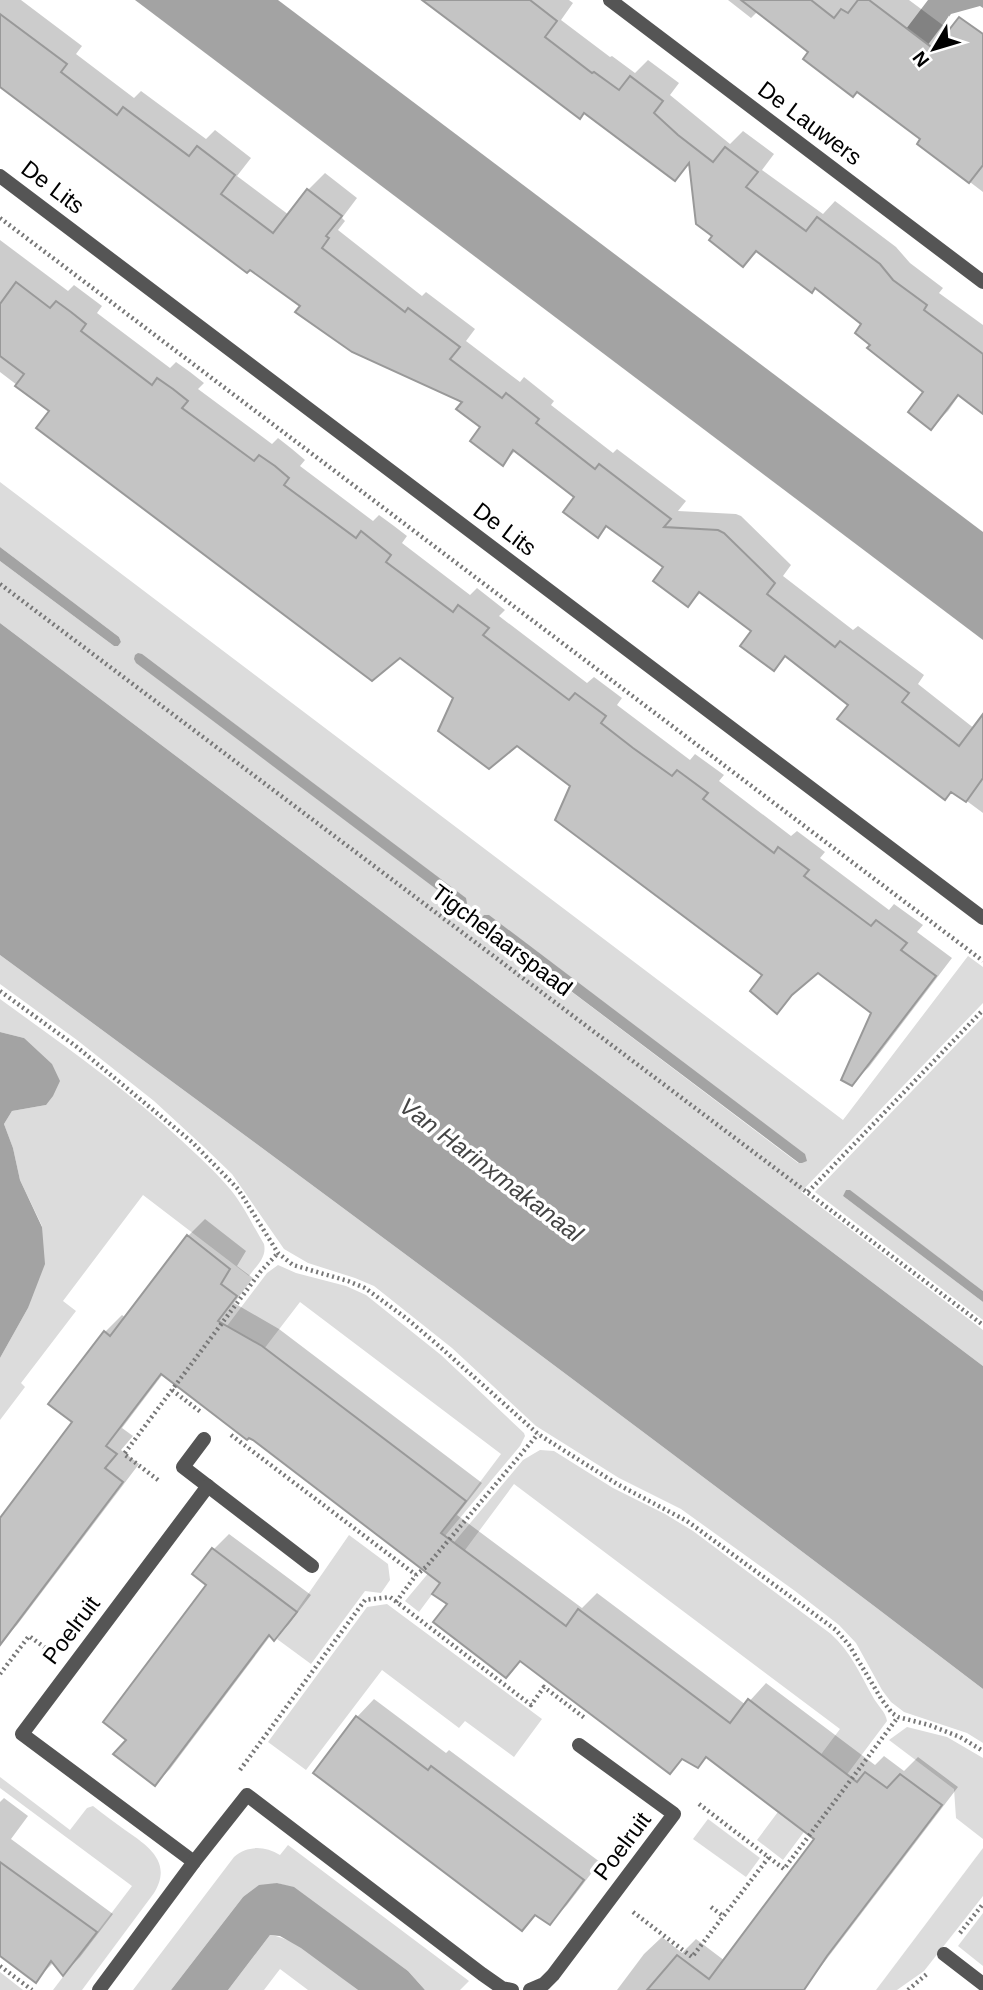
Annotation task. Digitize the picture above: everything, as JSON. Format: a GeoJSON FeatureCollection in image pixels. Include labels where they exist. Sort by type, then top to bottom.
{"type":"FeatureCollection","features":[{"type":"Feature","properties":{"kind":"street","name":"De Lauwers"},"geometry":{"type":"LineString","coordinates":[[610,0],[983,282]]}},
{"type":"Feature","properties":{"kind":"street","name":"De Lits"},"geometry":{"type":"LineString","coordinates":[[0,176],[983,918]]}},
{"type":"Feature","properties":{"kind":"street"},"geometry":{"type":"LineString","coordinates":[[204,1439],[183,1467],[312,1566]]}},
{"type":"Feature","properties":{"kind":"street","name":"Poelruit"},"geometry":{"type":"LineString","coordinates":[[194,1862],[22,1734],[208,1486]]}},
{"type":"Feature","properties":{"kind":"street","name":"Poelruit"},"geometry":{"type":"LineString","coordinates":[[530,1990],[544,1984],[553,1975],[674,1814],[579,1745]]}},
{"type":"Feature","properties":{"kind":"street"},"geometry":{"type":"LineString","coordinates":[[99,1990],[247,1795],[502,1988],[512,1990]]}},
{"type":"Feature","properties":{"kind":"street"},"geometry":{"type":"LineString","coordinates":[[944,1954],[983,1984]]}},
{"type":"Feature","properties":{"kind":"path"},"geometry":{"type":"LineString","coordinates":[[0,218],[983,961]]}},
{"type":"Feature","properties":{"kind":"path","name":"Tigchelaarspaad"},"geometry":{"type":"LineString","coordinates":[[0,584],[983,1325]]}},
{"type":"Feature","properties":{"kind":"path"},"geometry":{"type":"LineString","coordinates":[[0,991],[77,1047],[193,1143],[238,1189],[278,1253],[293,1265],[348,1280],[365,1288],[406,1318],[538,1434],[617,1484],[687,1521],[836,1630],[849,1645],[882,1700],[898,1717],[960,1737],[983,1751]]}},
{"type":"Feature","properties":{"kind":"path"},"geometry":{"type":"LineString","coordinates":[[808,1192],[983,1010]]}},
{"type":"Feature","properties":{"kind":"path"},"geometry":{"type":"LineString","coordinates":[[193,1506],[124,1454],[261,1271],[278,1253]]}},
{"type":"Feature","properties":{"kind":"path"},"geometry":{"type":"LineString","coordinates":[[172,1390],[205,1416]]}},
{"type":"Feature","properties":{"kind":"path"},"geometry":{"type":"LineString","coordinates":[[228,1432],[416,1575]]}},
{"type":"Feature","properties":{"kind":"path"},"geometry":{"type":"LineString","coordinates":[[396,1602],[416,1575],[426,1567],[538,1434]]}},
{"type":"Feature","properties":{"kind":"path"},"geometry":{"type":"LineString","coordinates":[[247,1795],[231,1782],[365,1600],[390,1597],[531,1705],[544,1687],[589,1720]]}},
{"type":"Feature","properties":{"kind":"path"},"geometry":{"type":"LineString","coordinates":[[1,1671],[29,1636],[72,1667]]}},
{"type":"Feature","properties":{"kind":"path"},"geometry":{"type":"LineString","coordinates":[[674,1814],[688,1796],[784,1869],[898,1717]]}},
{"type":"Feature","properties":{"kind":"path"},"geometry":{"type":"LineString","coordinates":[[612,1896],[692,1957],[769,1857]]}},
{"type":"Feature","properties":{"kind":"path"},"geometry":{"type":"LineString","coordinates":[[711,1907],[723,1916]]}},
{"type":"Feature","properties":{"kind":"path"},"geometry":{"type":"LineString","coordinates":[[0,1966],[33,1990]]}},
{"type":"Feature","properties":{"kind":"shaded area"},"geometry":{"type":"Polygon","coordinates":[[[0,482],[843,1120],[968,956],[983,967],[983,1003],[801,1192],[983,1330],[983,1366],[0,623],[0,561],[114,646],[121,642],[119,637],[0,547],[0,482]],[[142,654],[467,903],[465,898],[142,654]],[[481,917],[482,924],[798,1163],[802,1163],[481,917]]]}},
{"type":"Feature","properties":{"kind":"shaded area"},"geometry":{"type":"Polygon","coordinates":[[[0,955],[493,1320],[983,1689],[983,1743],[967,1733],[904,1712],[891,1702],[882,1690],[856,1643],[839,1625],[681,1509],[619,1478],[536,1426],[452,1348],[374,1286],[308,1263],[284,1249],[232,1174],[204,1147],[154,1101],[0,984],[0,955]]]}},
{"type":"Feature","properties":{"kind":"shaded area"},"geometry":{"type":"Polygon","coordinates":[[[0,999],[115,1084],[200,1158],[235,1196],[265,1249],[261,1261],[249,1276],[143,1195],[63,1301],[76,1311],[21,1383],[25,1387],[0,1420],[0,1358],[28,1308],[42,1226],[20,1180],[4,1124],[12,1111],[46,1105],[24,1038],[0,1032],[0,999]]]}},
{"type":"Feature","properties":{"kind":"shaded area"},"geometry":{"type":"Polygon","coordinates":[[[983,1017],[983,1291],[850,1191],[843,1196],[983,1302],[983,1320],[815,1192],[983,1017]]]}},
{"type":"Feature","properties":{"kind":"shaded area"},"geometry":{"type":"Polygon","coordinates":[[[278,1265],[366,1295],[441,1355],[524,1433],[520,1446],[419,1567],[417,1566],[501,1454],[300,1302],[215,1413],[181,1387],[267,1273],[278,1265]]]}},
{"type":"Feature","properties":{"kind":"shaded area"},"geometry":{"type":"Polygon","coordinates":[[[540,1450],[554,1451],[613,1488],[693,1531],[831,1634],[850,1656],[887,1721],[783,1860],[757,1840],[840,1729],[514,1484],[419,1612],[405,1601],[523,1460],[540,1450]]]}},
{"type":"Feature","properties":{"kind":"shaded area"},"geometry":{"type":"Polygon","coordinates":[[[349,1535],[388,1564],[390,1580],[381,1593],[365,1591],[311,1664],[277,1639],[349,1535]]]}},
{"type":"Feature","properties":{"kind":"shaded area"},"geometry":{"type":"Polygon","coordinates":[[[387,1604],[542,1719],[514,1757],[465,1721],[459,1728],[382,1670],[306,1770],[268,1742],[367,1607],[387,1604]]]}},
{"type":"Feature","properties":{"kind":"shaded area"},"geometry":{"type":"Polygon","coordinates":[[[907,1727],[947,1737],[983,1758],[983,1839],[956,1818],[954,1789],[889,1740],[907,1727]]]}},
{"type":"Feature","properties":{"kind":"shaded area"},"geometry":{"type":"Polygon","coordinates":[[[0,1777],[70,1830],[87,1808],[93,1806],[142,1842],[159,1864],[161,1872],[154,1893],[82,1990],[53,1990],[132,1886],[0,1788],[0,1777]]]}},
{"type":"Feature","properties":{"kind":"shaded area"},"geometry":{"type":"Polygon","coordinates":[[[708,1819],[760,1858],[746,1877],[693,1839],[708,1819]]]}},
{"type":"Feature","properties":{"kind":"shaded area"},"geometry":{"type":"Polygon","coordinates":[[[288,1845],[469,1981],[460,1990],[425,1990],[408,1971],[294,1888],[277,1883],[243,1897],[171,1990],[133,1990],[234,1857],[245,1850],[256,1848],[280,1855],[288,1845]]]}},
{"type":"Feature","properties":{"kind":"shaded area"},"geometry":{"type":"Polygon","coordinates":[[[983,1848],[983,1896],[924,1971],[897,1990],[876,1990],[983,1848]]]}},
{"type":"Feature","properties":{"kind":"shaded area"},"geometry":{"type":"Polygon","coordinates":[[[983,1913],[983,1966],[958,1946],[983,1913]]]}},
{"type":"Feature","properties":{"kind":"shaded area"},"geometry":{"type":"Polygon","coordinates":[[[270,1935],[305,1949],[358,1990],[308,1990],[280,1969],[264,1990],[228,1990],[270,1935]]]}},
{"type":"Feature","properties":{"kind":"shaded area"},"geometry":{"type":"Polygon","coordinates":[[[0,1972],[23,1990],[0,1990],[0,1972]]]}},
{"type":"Feature","properties":{"kind":"water"},"geometry":{"type":"Polygon","coordinates":[[[135,0],[278,0],[983,532],[983,640],[135,0]]]}},
{"type":"Feature","properties":{"kind":"water"},"geometry":{"type":"Polygon","coordinates":[[[928,0],[983,0],[983,8],[980,6],[951,14],[906,74],[884,58],[928,0]]]}},
{"type":"Feature","properties":{"kind":"water"},"geometry":{"type":"Polygon","coordinates":[[[0,547],[119,637],[121,642],[118,646],[114,646],[0,561],[0,547]]]}},
{"type":"Feature","properties":{"kind":"water","name":"Van Harinxmakanaal"},"geometry":{"type":"Polygon","coordinates":[[[0,623],[983,1366],[983,1689],[493,1320],[0,955],[0,623]]]}},
{"type":"Feature","properties":{"kind":"water"},"geometry":{"type":"Polygon","coordinates":[[[138,653],[466,898],[465,907],[460,907],[136,663],[134,659],[138,653]]]}},
{"type":"Feature","properties":{"kind":"water"},"geometry":{"type":"Polygon","coordinates":[[[484,915],[489,915],[805,1154],[807,1161],[799,1163],[482,924],[480,920],[484,915]]]}},
{"type":"Feature","properties":{"kind":"water"},"geometry":{"type":"Polygon","coordinates":[[[0,1032],[24,1038],[52,1064],[60,1081],[46,1105],[12,1111],[4,1124],[20,1180],[42,1227],[45,1264],[28,1308],[0,1358],[0,1032]]]}},
{"type":"Feature","properties":{"kind":"water"},"geometry":{"type":"Polygon","coordinates":[[[846,1190],[850,1190],[983,1291],[983,1302],[843,1196],[846,1190]]]}},
{"type":"Feature","properties":{"kind":"water"},"geometry":{"type":"Polygon","coordinates":[[[277,1883],[294,1887],[408,1971],[425,1990],[358,1990],[301,1948],[280,1936],[270,1935],[228,1990],[171,1990],[243,1897],[259,1885],[277,1883]]]}},
{"type":"Feature","properties":{"kind":"building"},"geometry":{"type":"Polygon","coordinates":[[[422,0],[530,0],[557,21],[545,37],[619,90],[630,76],[663,101],[654,113],[678,135],[713,162],[725,147],[758,172],[746,187],[806,231],[817,217],[880,264],[893,280],[927,305],[924,310],[983,354],[983,414],[958,395],[931,430],[908,412],[923,392],[867,348],[870,345],[855,333],[861,324],[815,288],[812,293],[756,251],[743,267],[709,240],[712,236],[696,224],[689,163],[675,181],[584,113],[580,119],[422,0]]]}},
{"type":"Feature","properties":{"kind":"building"},"geometry":{"type":"Polygon","coordinates":[[[741,0],[811,0],[834,18],[841,9],[848,13],[858,0],[869,0],[934,49],[959,17],[983,34],[983,165],[969,183],[917,144],[920,139],[857,92],[853,97],[803,59],[808,52],[741,0]]]}},
{"type":"Feature","properties":{"kind":"building"},"geometry":{"type":"Polygon","coordinates":[[[0,14],[67,64],[61,72],[117,115],[123,107],[189,156],[197,146],[235,175],[221,194],[273,233],[307,189],[342,216],[326,236],[329,238],[322,248],[405,312],[408,308],[460,347],[450,359],[502,398],[506,393],[539,419],[536,423],[595,469],[599,464],[671,519],[664,527],[718,530],[724,533],[775,583],[767,594],[835,647],[840,641],[909,693],[902,702],[959,746],[983,714],[983,778],[966,802],[951,792],[945,800],[837,719],[848,705],[785,656],[774,671],[740,646],[751,631],[699,592],[688,607],[653,581],[663,567],[606,526],[598,538],[563,512],[574,497],[513,450],[503,466],[470,441],[480,427],[456,409],[462,402],[352,352],[295,312],[300,306],[250,270],[247,273],[0,87],[0,14]]]}},
{"type":"Feature","properties":{"kind":"building"},"geometry":{"type":"Polygon","coordinates":[[[16,282],[50,308],[56,301],[71,312],[86,324],[81,331],[152,385],[157,378],[188,401],[182,408],[254,461],[259,455],[275,466],[289,478],[284,485],[356,538],[361,531],[391,555],[386,562],[453,612],[458,605],[489,628],[483,635],[569,700],[575,693],[606,716],[601,723],[633,748],[672,776],[677,770],[708,793],[703,799],[774,853],[778,847],[809,870],[804,876],[871,926],[876,920],[907,943],[901,950],[936,976],[852,1086],[841,1080],[871,1013],[818,973],[792,995],[777,1014],[750,991],[762,975],[555,820],[570,786],[517,746],[489,769],[438,731],[453,698],[400,658],[372,681],[36,428],[49,411],[15,386],[24,374],[0,356],[0,304],[16,282]]]}},
{"type":"Feature","properties":{"kind":"building"},"geometry":{"type":"Polygon","coordinates":[[[187,1235],[230,1269],[221,1284],[237,1296],[218,1321],[262,1346],[466,1501],[441,1533],[566,1626],[578,1609],[730,1723],[748,1699],[857,1782],[865,1772],[887,1788],[900,1774],[942,1805],[804,1990],[647,1990],[677,1955],[709,1979],[814,1839],[706,1757],[698,1768],[682,1759],[670,1774],[520,1661],[506,1678],[433,1622],[447,1604],[432,1594],[440,1583],[253,1440],[247,1440],[161,1374],[106,1446],[117,1454],[105,1468],[123,1482],[0,1645],[0,1518],[72,1422],[48,1404],[104,1331],[110,1336],[187,1235]]]}},
{"type":"Feature","properties":{"kind":"building"},"geometry":{"type":"Polygon","coordinates":[[[212,1548],[297,1612],[274,1641],[269,1635],[155,1786],[113,1754],[126,1740],[103,1722],[206,1585],[192,1574],[212,1548]]]}},
{"type":"Feature","properties":{"kind":"building"},"geometry":{"type":"Polygon","coordinates":[[[356,1716],[428,1770],[431,1766],[584,1880],[550,1925],[535,1915],[522,1931],[313,1773],[356,1716]]]}},
{"type":"Feature","properties":{"kind":"building"},"geometry":{"type":"Polygon","coordinates":[[[0,1862],[97,1932],[63,1976],[51,1961],[36,1983],[0,1956],[0,1862]]]}}]}
